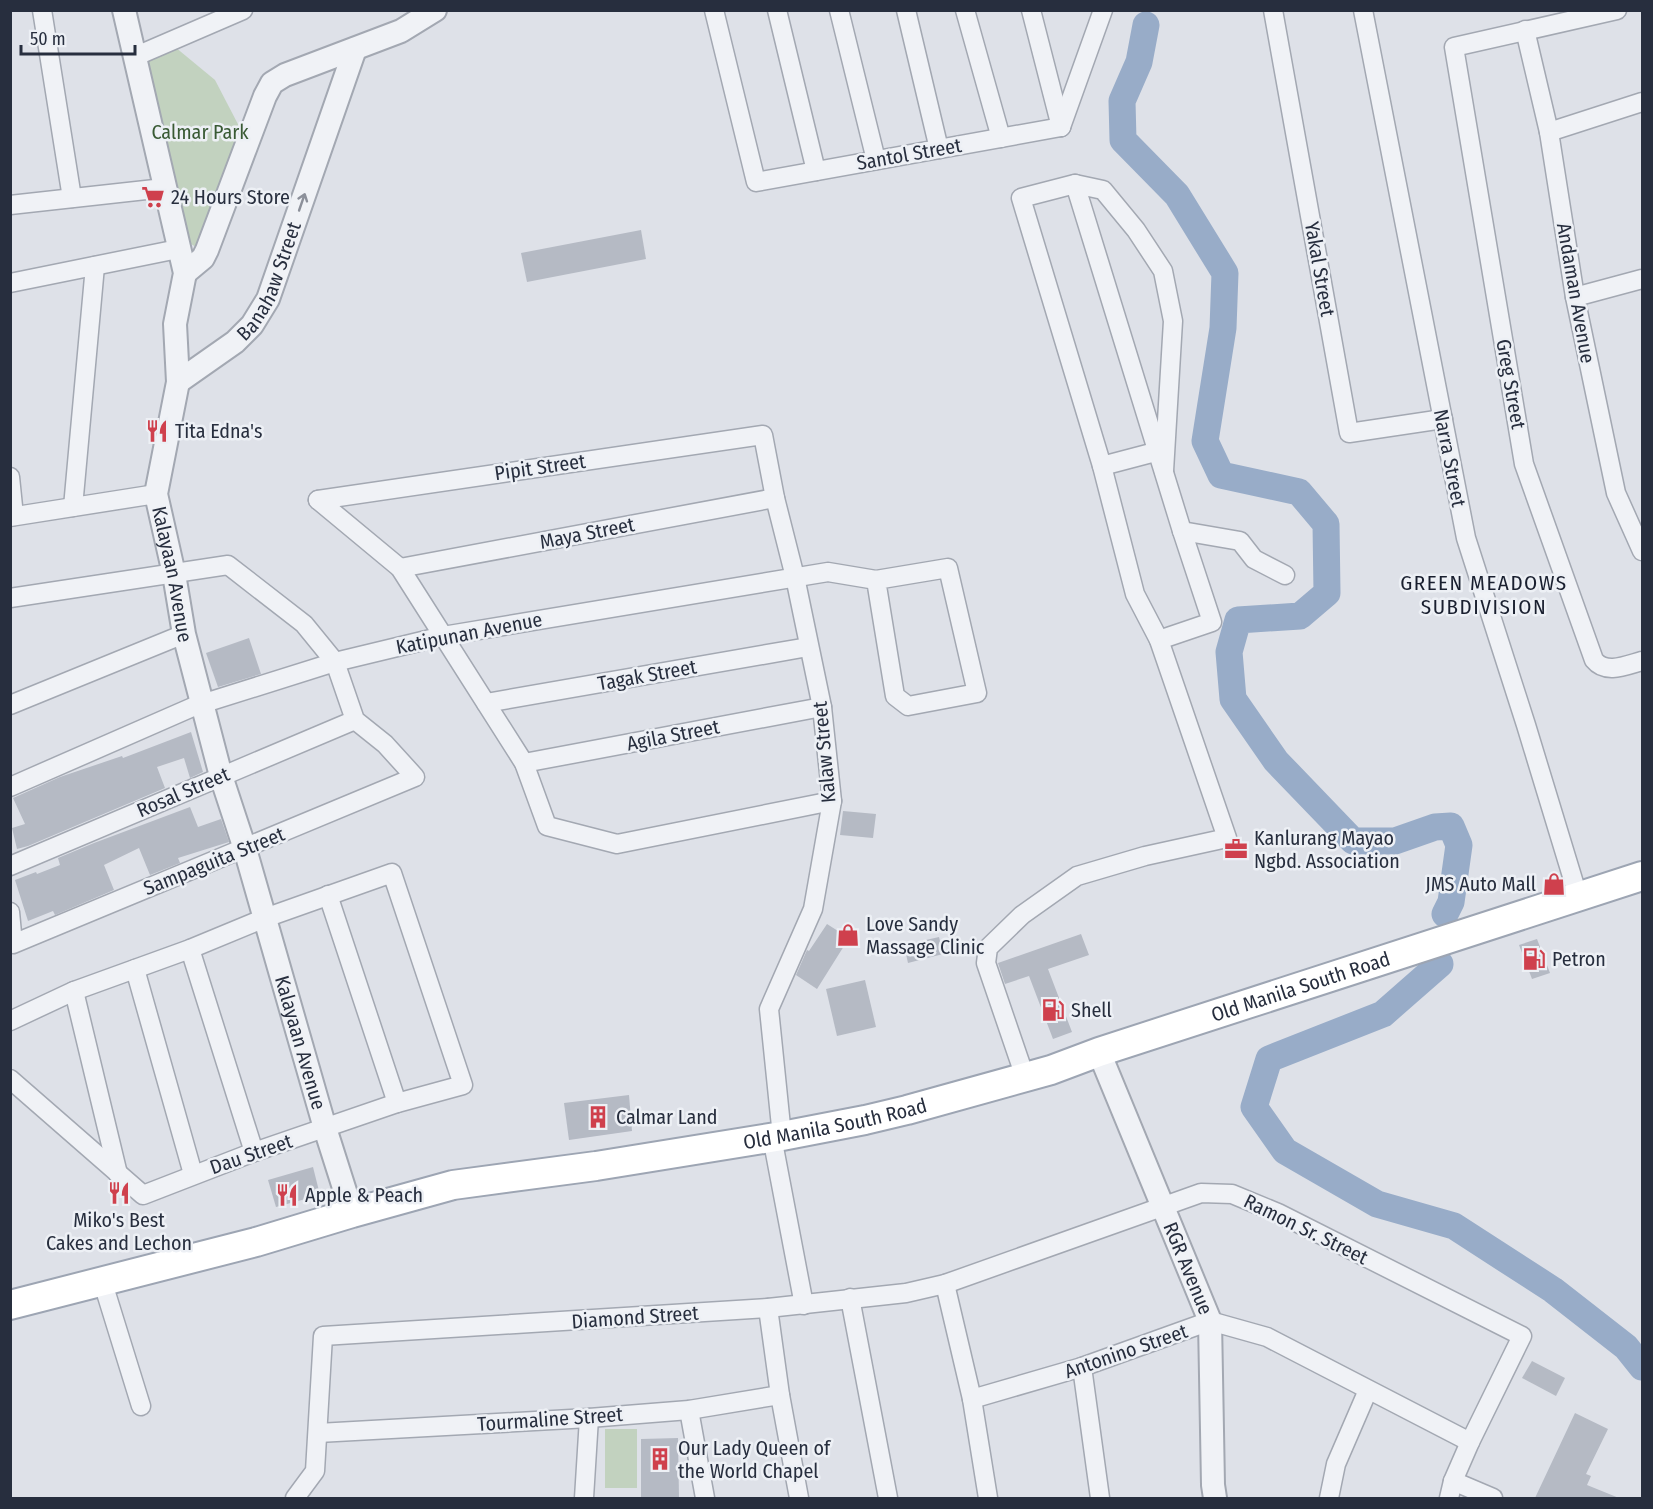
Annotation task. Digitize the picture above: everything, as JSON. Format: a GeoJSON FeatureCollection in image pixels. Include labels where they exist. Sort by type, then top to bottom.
{"type":"FeatureCollection","features":[{"type":"Feature","properties":{"kind":"main road","name":"Old Manila South Road"},"geometry":{"type":"LineString","coordinates":[[10,1305],[256,1242],[453,1185],[596,1166],[777,1137],[907,1110],[1051,1070],[1099,1052],[1642,876]]}},
{"type":"Feature","properties":{"kind":"street"},"geometry":{"type":"LineString","coordinates":[[42,10],[72,198]]}},
{"type":"Feature","properties":{"kind":"street","name":"Kalayaan Avenue"},"geometry":{"type":"LineString","coordinates":[[124,10],[185,273],[175,324],[178,382],[156,494],[174,574],[184,633],[221,776],[245,849],[325,1128],[352,1213]]}},
{"type":"Feature","properties":{"kind":"street"},"geometry":{"type":"LineString","coordinates":[[134,57],[243,10]]}},
{"type":"Feature","properties":{"kind":"street"},"geometry":{"type":"LineString","coordinates":[[185,273],[203,258],[207,250],[265,96],[272,83],[285,75],[401,31],[435,10]]}},
{"type":"Feature","properties":{"kind":"street","name":"Santol Street"},"geometry":{"type":"LineString","coordinates":[[714,10],[756,182],[1062,127]]}},
{"type":"Feature","properties":{"kind":"street"},"geometry":{"type":"LineString","coordinates":[[777,10],[816,171]]}},
{"type":"Feature","properties":{"kind":"street"},"geometry":{"type":"LineString","coordinates":[[839,10],[876,160]]}},
{"type":"Feature","properties":{"kind":"street"},"geometry":{"type":"LineString","coordinates":[[906,10],[939,149]]}},
{"type":"Feature","properties":{"kind":"street"},"geometry":{"type":"LineString","coordinates":[[965,10],[1001,138]]}},
{"type":"Feature","properties":{"kind":"street"},"geometry":{"type":"LineString","coordinates":[[1031,10],[1062,127]]}},
{"type":"Feature","properties":{"kind":"street"},"geometry":{"type":"LineString","coordinates":[[1062,127],[1103,10]]}},
{"type":"Feature","properties":{"kind":"street","name":"Yakal Street"},"geometry":{"type":"LineString","coordinates":[[1273,10],[1349,433],[1443,419]]}},
{"type":"Feature","properties":{"kind":"street","name":"Narra Street"},"geometry":{"type":"LineString","coordinates":[[1363,10],[1466,538],[1578,896]]}},
{"type":"Feature","properties":{"kind":"street"},"geometry":{"type":"LineString","coordinates":[[1525,30],[1617,10]]}},
{"type":"Feature","properties":{"kind":"street","name":"Greg Street"},"geometry":{"type":"LineString","coordinates":[[1525,30],[1454,47],[1524,464],[1594,660],[1599,666],[1605,668],[1642,661]]}},
{"type":"Feature","properties":{"kind":"street","name":"Andaman Avenue"},"geometry":{"type":"LineString","coordinates":[[1525,30],[1550,132],[1575,297],[1616,492],[1642,551]]}},
{"type":"Feature","properties":{"kind":"street","name":"Banahaw Street"},"geometry":{"type":"LineString","coordinates":[[178,382],[236,342],[252,325],[268,299],[355,49]]}},
{"type":"Feature","properties":{"kind":"street"},"geometry":{"type":"LineString","coordinates":[[1550,132],[1642,102]]}},
{"type":"Feature","properties":{"kind":"street"},"geometry":{"type":"LineString","coordinates":[[1075,184],[1212,622],[1159,640]]}},
{"type":"Feature","properties":{"kind":"street"},"geometry":{"type":"LineString","coordinates":[[1025,1077],[986,963],[988,948],[1022,915],[1077,876],[1145,856],[1227,838],[1159,640],[1135,594],[1102,466],[1021,198],[1075,184],[1103,190],[1136,230],[1163,271],[1173,321],[1164,471]]}},
{"type":"Feature","properties":{"kind":"street"},"geometry":{"type":"LineString","coordinates":[[10,205],[164,188]]}},
{"type":"Feature","properties":{"kind":"street"},"geometry":{"type":"LineString","coordinates":[[10,283],[178,249]]}},
{"type":"Feature","properties":{"kind":"street"},"geometry":{"type":"LineString","coordinates":[[73,507],[95,266]]}},
{"type":"Feature","properties":{"kind":"street"},"geometry":{"type":"LineString","coordinates":[[1575,297],[1642,280]]}},
{"type":"Feature","properties":{"kind":"street","name":"Kalaw Street"},"geometry":{"type":"LineString","coordinates":[[763,435],[822,707],[832,801],[813,909],[769,1009],[777,1137],[804,1305]]}},
{"type":"Feature","properties":{"kind":"street","name":"Pipit Street"},"geometry":{"type":"LineString","coordinates":[[400,568],[318,500],[763,435]]}},
{"type":"Feature","properties":{"kind":"street"},"geometry":{"type":"LineString","coordinates":[[1102,466],[1159,451]]}},
{"type":"Feature","properties":{"kind":"street"},"geometry":{"type":"LineString","coordinates":[[10,477],[12,517],[156,494]]}},
{"type":"Feature","properties":{"kind":"street","name":"Maya Street"},"geometry":{"type":"LineString","coordinates":[[400,568],[775,498]]}},
{"type":"Feature","properties":{"kind":"street"},"geometry":{"type":"LineString","coordinates":[[1182,531],[1239,541],[1254,559],[1285,575]]}},
{"type":"Feature","properties":{"kind":"street"},"geometry":{"type":"LineString","coordinates":[[10,597],[228,565],[304,624],[335,662],[355,720]]}},
{"type":"Feature","properties":{"kind":"street"},"geometry":{"type":"LineString","coordinates":[[400,568],[524,763],[547,825],[617,844],[832,801]]}},
{"type":"Feature","properties":{"kind":"street","name":"Katipunan Avenue"},"geometry":{"type":"LineString","coordinates":[[10,786],[202,704],[335,662],[443,636],[828,572],[876,580],[948,568],[977,693],[908,706],[895,696],[876,580]]}},
{"type":"Feature","properties":{"kind":"street"},"geometry":{"type":"LineString","coordinates":[[10,705],[184,633]]}},
{"type":"Feature","properties":{"kind":"street","name":"Tagak Street"},"geometry":{"type":"LineString","coordinates":[[486,704],[808,647]]}},
{"type":"Feature","properties":{"kind":"street","name":"Agila Street"},"geometry":{"type":"LineString","coordinates":[[524,763],[822,707]]}},
{"type":"Feature","properties":{"kind":"street","name":"Rosal Street"},"geometry":{"type":"LineString","coordinates":[[10,866],[355,720]]}},
{"type":"Feature","properties":{"kind":"street","name":"Sampaguita Street"},"geometry":{"type":"LineString","coordinates":[[10,912],[13,944],[415,777],[385,744],[355,720]]}},
{"type":"Feature","properties":{"kind":"street","name":"Dau Street"},"geometry":{"type":"LineString","coordinates":[[118,1174],[143,1195],[254,1152],[397,1103],[463,1085],[392,873],[328,895]]}},
{"type":"Feature","properties":{"kind":"street"},"geometry":{"type":"LineString","coordinates":[[10,1021],[74,991],[328,895],[397,1103]]}},
{"type":"Feature","properties":{"kind":"street"},"geometry":{"type":"LineString","coordinates":[[190,948],[254,1152]]}},
{"type":"Feature","properties":{"kind":"street"},"geometry":{"type":"LineString","coordinates":[[135,969],[193,1174]]}},
{"type":"Feature","properties":{"kind":"street"},"geometry":{"type":"LineString","coordinates":[[74,991],[118,1174]]}},
{"type":"Feature","properties":{"kind":"street","name":"RGR Avenue"},"geometry":{"type":"LineString","coordinates":[[1099,1052],[1210,1321],[1212,1485],[1215,1498]]}},
{"type":"Feature","properties":{"kind":"street"},"geometry":{"type":"LineString","coordinates":[[10,1079],[118,1174]]}},
{"type":"Feature","properties":{"kind":"street","name":"Ramon Sr. Street"},"geometry":{"type":"LineString","coordinates":[[945,1284],[1201,1193],[1232,1194],[1278,1213],[1522,1336],[1470,1442]]}},
{"type":"Feature","properties":{"kind":"street"},"geometry":{"type":"LineString","coordinates":[[102,1280],[141,1406]]}},
{"type":"Feature","properties":{"kind":"street"},"geometry":{"type":"LineString","coordinates":[[945,1284],[972,1399],[988,1498]]}},
{"type":"Feature","properties":{"kind":"street","name":"Diamond Street"},"geometry":{"type":"LineString","coordinates":[[318,1433],[323,1336],[804,1305],[906,1293],[945,1284]]}},
{"type":"Feature","properties":{"kind":"street"},"geometry":{"type":"LineString","coordinates":[[850,1298],[888,1498]]}},
{"type":"Feature","properties":{"kind":"street"},"geometry":{"type":"LineString","coordinates":[[768,1308],[780,1395],[799,1498]]}},
{"type":"Feature","properties":{"kind":"street","name":"Antonino Street"},"geometry":{"type":"LineString","coordinates":[[972,1399],[1082,1367],[1210,1321],[1267,1337],[1470,1442]]}},
{"type":"Feature","properties":{"kind":"street"},"geometry":{"type":"LineString","coordinates":[[1082,1367],[1100,1498]]}},
{"type":"Feature","properties":{"kind":"street"},"geometry":{"type":"LineString","coordinates":[[1329,1498],[1336,1464],[1368,1390]]}},
{"type":"Feature","properties":{"kind":"street","name":"Tourmaline Street"},"geometry":{"type":"LineString","coordinates":[[318,1433],[689,1410],[780,1395]]}},
{"type":"Feature","properties":{"kind":"street"},"geometry":{"type":"LineString","coordinates":[[689,1410],[705,1498]]}},
{"type":"Feature","properties":{"kind":"street"},"geometry":{"type":"LineString","coordinates":[[584,1498],[589,1418]]}},
{"type":"Feature","properties":{"kind":"street"},"geometry":{"type":"LineString","coordinates":[[295,1498],[315,1471],[318,1433]]}},
{"type":"Feature","properties":{"kind":"street"},"geometry":{"type":"LineString","coordinates":[[1470,1442],[1451,1490],[1493,1498]]}},
{"type":"Feature","properties":{"kind":"green space","name":"Calmar Park"},"geometry":{"type":"Polygon","coordinates":[[[175,47],[215,80],[241,130],[196,247],[186,241],[144,61],[175,47]]]}},
{"type":"Feature","properties":{"kind":"green space"},"geometry":{"type":"Polygon","coordinates":[[[605,1429],[637,1429],[637,1488],[605,1488],[605,1429]]]}},
{"type":"Feature","properties":{"kind":"building"},"geometry":{"type":"Polygon","coordinates":[[[641,230],[646,259],[527,282],[521,253],[641,230]]]}},
{"type":"Feature","properties":{"kind":"building"},"geometry":{"type":"Polygon","coordinates":[[[249,638],[261,674],[218,687],[206,653],[249,638]]]}},
{"type":"Feature","properties":{"kind":"building"},"geometry":{"type":"Polygon","coordinates":[[[191,732],[203,772],[190,778],[184,758],[157,767],[165,788],[17,849],[12,828],[25,824],[13,798],[60,777],[122,756],[123,758],[191,732]]]}},
{"type":"Feature","properties":{"kind":"building"},"geometry":{"type":"Polygon","coordinates":[[[190,807],[198,827],[221,819],[229,842],[178,858],[180,863],[150,875],[139,848],[104,865],[114,890],[55,915],[53,911],[28,921],[15,880],[60,865],[58,858],[190,807]]]}},
{"type":"Feature","properties":{"kind":"building"},"geometry":{"type":"Polygon","coordinates":[[[843,811],[876,814],[873,838],[840,835],[843,811]]]}},
{"type":"Feature","properties":{"kind":"building"},"geometry":{"type":"Polygon","coordinates":[[[827,924],[849,938],[817,989],[796,975],[807,950],[809,951],[827,924]]]}},
{"type":"Feature","properties":{"kind":"building"},"geometry":{"type":"Polygon","coordinates":[[[1081,934],[1089,955],[1048,969],[1072,1032],[1053,1039],[1029,976],[1005,984],[998,963],[1081,934]]]}},
{"type":"Feature","properties":{"kind":"building"},"geometry":{"type":"Polygon","coordinates":[[[939,937],[943,954],[908,963],[904,945],[939,937]]]}},
{"type":"Feature","properties":{"kind":"building","name":"Petron"},"geometry":{"type":"Polygon","coordinates":[[[1537,939],[1550,973],[1532,979],[1519,945],[1537,939]]]}},
{"type":"Feature","properties":{"kind":"building"},"geometry":{"type":"Polygon","coordinates":[[[865,980],[876,1027],[837,1036],[826,989],[865,980]]]}},
{"type":"Feature","properties":{"kind":"building","name":"Calmar Land"},"geometry":{"type":"Polygon","coordinates":[[[629,1095],[632,1131],[569,1140],[564,1103],[629,1095]]]}},
{"type":"Feature","properties":{"kind":"building"},"geometry":{"type":"Polygon","coordinates":[[[313,1167],[320,1195],[276,1207],[268,1180],[313,1167]]]}},
{"type":"Feature","properties":{"kind":"building"},"geometry":{"type":"Polygon","coordinates":[[[1532,1361],[1565,1378],[1556,1396],[1522,1378],[1532,1361]]]}},
{"type":"Feature","properties":{"kind":"building"},"geometry":{"type":"Polygon","coordinates":[[[1575,1413],[1608,1429],[1586,1474],[1591,1476],[1587,1485],[1619,1498],[1535,1498],[1575,1413]]]}},
{"type":"Feature","properties":{"kind":"building","name":"Our Lady Queen of the World Chapel"},"geometry":{"type":"Polygon","coordinates":[[[678,1438],[679,1498],[641,1498],[641,1439],[678,1438]]]}},
{"type":"Feature","properties":{"kind":"waterway"},"geometry":{"type":"LineString","coordinates":[[1146,25],[1148,10]]}},
{"type":"Feature","properties":{"kind":"waterway"},"geometry":{"type":"LineString","coordinates":[[1146,25],[1139,62],[1122,101],[1123,140],[1177,195],[1225,273],[1223,328],[1205,441],[1221,475],[1299,492],[1326,524],[1327,593],[1300,616],[1238,620],[1229,652],[1233,699],[1276,761],[1353,841],[1395,841],[1435,827],[1451,826],[1459,845],[1451,902],[1445,914]]}},
{"type":"Feature","properties":{"kind":"waterway"},"geometry":{"type":"LineString","coordinates":[[1440,964],[1383,1014],[1269,1059],[1254,1107],[1285,1151],[1377,1204],[1454,1226],[1553,1290],[1626,1347],[1642,1367]]}},
{"type":"Feature","properties":{"kind":"place","name":"24 Hours Store"},"geometry":{"type":"Point","coordinates":[153,197]}},
{"type":"Feature","properties":{"kind":"place","name":"Tita Edna's"},"geometry":{"type":"Point","coordinates":[157,431]}},
{"type":"Feature","properties":{"kind":"place","name":"Kanlurang Mayao Ngbd. Association"},"geometry":{"type":"Point","coordinates":[1236,849]}},
{"type":"Feature","properties":{"kind":"place","name":"JMS Auto Mall"},"geometry":{"type":"Point","coordinates":[1554,884]}},
{"type":"Feature","properties":{"kind":"place","name":"Love Sandy Massage Clinic"},"geometry":{"type":"Point","coordinates":[848,935]}},
{"type":"Feature","properties":{"kind":"place","name":"Petron"},"geometry":{"type":"Point","coordinates":[1534,959]}},
{"type":"Feature","properties":{"kind":"place","name":"Shell"},"geometry":{"type":"Point","coordinates":[1053,1010]}},
{"type":"Feature","properties":{"kind":"place","name":"Calmar Land"},"geometry":{"type":"Point","coordinates":[598,1117]}},
{"type":"Feature","properties":{"kind":"place","name":"Miko's Best Cakes and Lechon"},"geometry":{"type":"Point","coordinates":[119,1193]}},
{"type":"Feature","properties":{"kind":"place","name":"Apple & Peach"},"geometry":{"type":"Point","coordinates":[287,1195]}},
{"type":"Feature","properties":{"kind":"place","name":"Our Lady Queen of the World Chapel"},"geometry":{"type":"Point","coordinates":[660,1459]}},
{"type":"Feature","properties":{"kind":"district","name":"GREEN MEADOWS SUBDIVISION"},"geometry":{"type":"Point","coordinates":[1484,595]}}]}
